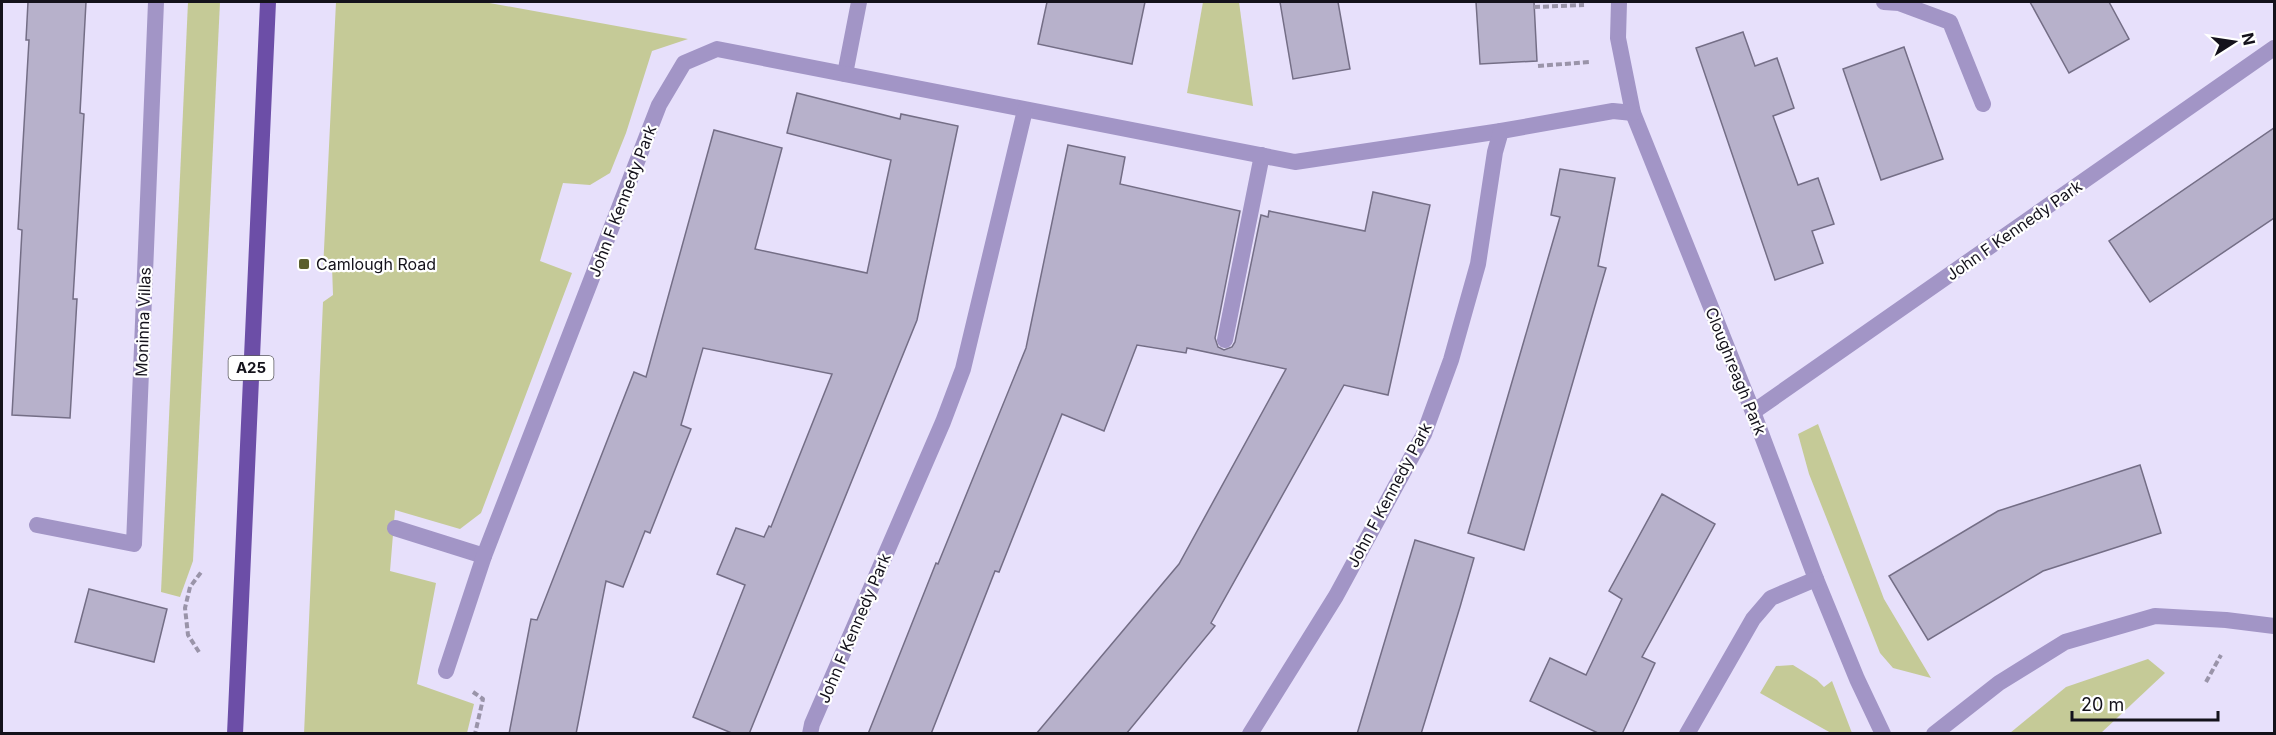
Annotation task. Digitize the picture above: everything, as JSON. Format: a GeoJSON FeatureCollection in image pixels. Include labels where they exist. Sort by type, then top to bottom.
{"type":"FeatureCollection","features":[{"type":"Feature","properties":{"kind":"main road","name":"A25"},"geometry":{"type":"LineString","coordinates":[[235,734],[268,2]]}},
{"type":"Feature","properties":{"kind":"street","name":"Moninna Villas"},"geometry":{"type":"LineString","coordinates":[[37,525],[134,544],[156,2]]}},
{"type":"Feature","properties":{"kind":"street"},"geometry":{"type":"LineString","coordinates":[[845,74],[859,2]]}},
{"type":"Feature","properties":{"kind":"street","name":"Cloughreagh Park"},"geometry":{"type":"LineString","coordinates":[[1619,2],[1618,38],[1633,113],[1753,412],[1816,579],[1857,679],[1883,734]]}},
{"type":"Feature","properties":{"kind":"street"},"geometry":{"type":"LineString","coordinates":[[1884,2],[1899,3],[1950,22],[1983,104]]}},
{"type":"Feature","properties":{"kind":"street","name":"John F Kennedy Park"},"geometry":{"type":"LineString","coordinates":[[1753,412],[2274,48]]}},
{"type":"Feature","properties":{"kind":"street","name":"John F Kennedy Park"},"geometry":{"type":"LineString","coordinates":[[446,671],[484,556],[659,105],[684,63],[717,49],[1295,162],[1501,131],[1613,111],[1633,113]]}},
{"type":"Feature","properties":{"kind":"street","name":"John F Kennedy Park"},"geometry":{"type":"LineString","coordinates":[[810,734],[812,724],[943,422],[963,369],[1025,110]]}},
{"type":"Feature","properties":{"kind":"street","name":"John F Kennedy Park"},"geometry":{"type":"LineString","coordinates":[[1250,734],[1336,596],[1424,434],[1451,360],[1478,264],[1495,152],[1501,131]]}},
{"type":"Feature","properties":{"kind":"street"},"geometry":{"type":"LineString","coordinates":[[1225,340],[1262,155]]}},
{"type":"Feature","properties":{"kind":"street"},"geometry":{"type":"LineString","coordinates":[[395,528],[484,556]]}},
{"type":"Feature","properties":{"kind":"street"},"geometry":{"type":"LineString","coordinates":[[1687,734],[1754,619],[1771,598],[1816,579]]}},
{"type":"Feature","properties":{"kind":"street"},"geometry":{"type":"LineString","coordinates":[[1934,734],[1999,683],[2065,642],[2156,616],[2274,626]]}},
{"type":"Feature","properties":{"kind":"path"},"geometry":{"type":"LineString","coordinates":[[1534,7],[1589,4]]}},
{"type":"Feature","properties":{"kind":"path"},"geometry":{"type":"LineString","coordinates":[[1538,66],[1593,62]]}},
{"type":"Feature","properties":{"kind":"path"},"geometry":{"type":"LineString","coordinates":[[199,652],[188,634],[185,608],[190,587],[202,571]]}},
{"type":"Feature","properties":{"kind":"path"},"geometry":{"type":"LineString","coordinates":[[2206,682],[2224,649]]}},
{"type":"Feature","properties":{"kind":"path"},"geometry":{"type":"LineString","coordinates":[[446,671],[483,699],[475,734]]}},
{"type":"Feature","properties":{"kind":"green space"},"geometry":{"type":"Polygon","coordinates":[[[188,2],[220,2],[193,561],[180,597],[161,592],[188,2]]]}},
{"type":"Feature","properties":{"kind":"green space"},"geometry":{"type":"Polygon","coordinates":[[[336,2],[484,2],[688,39],[652,51],[626,133],[610,173],[590,185],[563,183],[540,261],[572,273],[481,513],[460,529],[395,510],[390,571],[436,583],[417,684],[474,704],[467,733],[304,734],[323,302],[333,295],[332,266],[323,270],[336,2]]]}},
{"type":"Feature","properties":{"kind":"green space"},"geometry":{"type":"Polygon","coordinates":[[[1203,2],[1239,2],[1253,106],[1187,93],[1203,2]]]}},
{"type":"Feature","properties":{"kind":"green space"},"geometry":{"type":"Polygon","coordinates":[[[1818,424],[1884,599],[1931,678],[1893,668],[1880,653],[1809,474],[1798,434],[1818,424]]]}},
{"type":"Feature","properties":{"kind":"green space"},"geometry":{"type":"Polygon","coordinates":[[[2148,659],[2165,673],[2101,733],[2010,733],[2066,687],[2148,659]]]}},
{"type":"Feature","properties":{"kind":"green space"},"geometry":{"type":"Polygon","coordinates":[[[1793,665],[1824,687],[1832,681],[1852,733],[1831,733],[1760,693],[1776,666],[1793,665]]]}},
{"type":"Feature","properties":{"kind":"building"},"geometry":{"type":"Polygon","coordinates":[[[28,2],[86,2],[80,113],[84,114],[73,299],[77,299],[70,418],[12,415],[22,230],[18,229],[29,40],[26,40],[28,2]]]}},
{"type":"Feature","properties":{"kind":"building"},"geometry":{"type":"Polygon","coordinates":[[[1047,2],[1145,2],[1132,64],[1038,44],[1047,2]]]}},
{"type":"Feature","properties":{"kind":"building"},"geometry":{"type":"Polygon","coordinates":[[[1280,2],[1338,2],[1350,69],[1293,79],[1280,2]]]}},
{"type":"Feature","properties":{"kind":"building"},"geometry":{"type":"Polygon","coordinates":[[[1476,2],[1534,2],[1537,61],[1480,64],[1476,2]]]}},
{"type":"Feature","properties":{"kind":"building"},"geometry":{"type":"Polygon","coordinates":[[[2030,2],[2109,2],[2129,39],[2069,73],[2030,2]]]}},
{"type":"Feature","properties":{"kind":"building"},"geometry":{"type":"Polygon","coordinates":[[[1743,32],[1755,66],[1777,58],[1794,108],[1773,116],[1798,185],[1818,178],[1834,224],[1812,231],[1823,263],[1775,280],[1696,48],[1743,32]]]}},
{"type":"Feature","properties":{"kind":"building"},"geometry":{"type":"Polygon","coordinates":[[[1904,47],[1943,159],[1881,180],[1843,69],[1904,47]]]}},
{"type":"Feature","properties":{"kind":"building"},"geometry":{"type":"Polygon","coordinates":[[[797,93],[900,119],[901,114],[958,126],[917,320],[749,734],[734,734],[693,717],[745,585],[717,574],[736,528],[764,537],[769,526],[771,527],[832,374],[703,348],[681,425],[691,429],[650,533],[645,531],[623,587],[606,581],[576,734],[509,734],[531,619],[537,620],[634,372],[646,377],[714,130],[782,148],[755,249],[867,273],[891,160],[787,133],[797,93]]]}},
{"type":"Feature","properties":{"kind":"building"},"geometry":{"type":"Polygon","coordinates":[[[2274,128],[2274,218],[2150,302],[2109,241],[2274,128]]]}},
{"type":"Feature","properties":{"kind":"building"},"geometry":{"type":"Polygon","coordinates":[[[1068,145],[1125,157],[1120,184],[1240,211],[1215,338],[1218,347],[1224,350],[1232,347],[1235,342],[1261,215],[1268,217],[1269,211],[1365,231],[1373,192],[1430,205],[1388,395],[1344,385],[1211,623],[1215,626],[1126,734],[1036,734],[1179,564],[1286,369],[1187,348],[1186,353],[1137,345],[1104,431],[1062,414],[999,572],[995,571],[931,734],[868,734],[936,563],[938,564],[1026,348],[1068,145]]]}},
{"type":"Feature","properties":{"kind":"building"},"geometry":{"type":"Polygon","coordinates":[[[1560,169],[1615,178],[1598,266],[1606,268],[1524,550],[1468,533],[1560,217],[1551,215],[1560,169]]]}},
{"type":"Feature","properties":{"kind":"building"},"geometry":{"type":"Polygon","coordinates":[[[2140,465],[2161,533],[2043,571],[1928,640],[1889,576],[1998,511],[2140,465]]]}},
{"type":"Feature","properties":{"kind":"building"},"geometry":{"type":"Polygon","coordinates":[[[1662,494],[1715,524],[1642,657],[1655,663],[1622,734],[1600,734],[1530,701],[1550,658],[1586,675],[1622,599],[1609,591],[1662,494]]]}},
{"type":"Feature","properties":{"kind":"building"},"geometry":{"type":"Polygon","coordinates":[[[1415,540],[1474,558],[1460,607],[1421,734],[1357,734],[1415,540]]]}},
{"type":"Feature","properties":{"kind":"building"},"geometry":{"type":"Polygon","coordinates":[[[89,589],[167,609],[154,662],[75,642],[89,589]]]}},
{"type":"Feature","properties":{"kind":"place","name":"Camlough Road"},"geometry":{"type":"Point","coordinates":[304,264]}}]}
